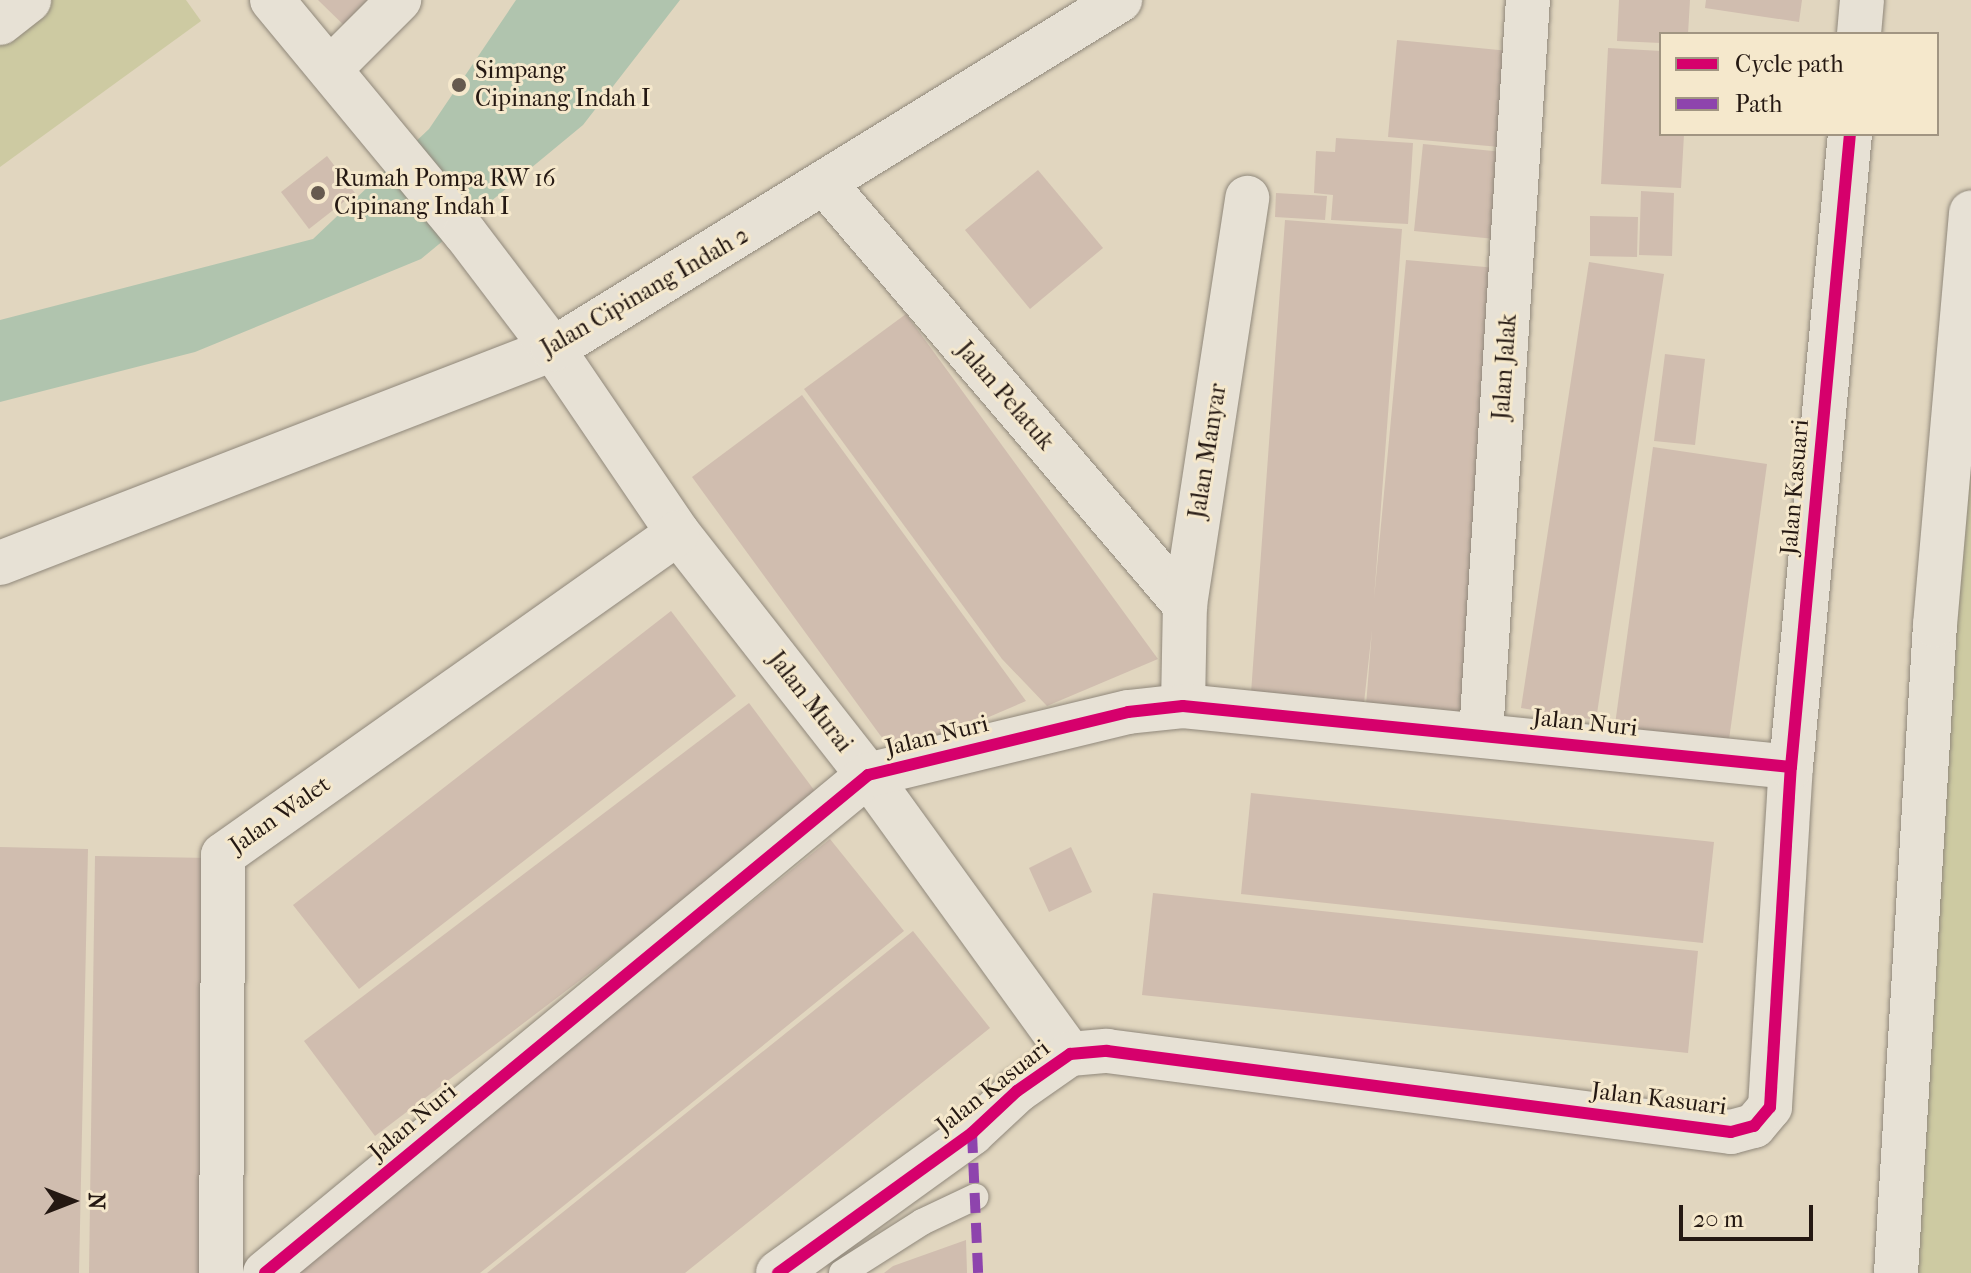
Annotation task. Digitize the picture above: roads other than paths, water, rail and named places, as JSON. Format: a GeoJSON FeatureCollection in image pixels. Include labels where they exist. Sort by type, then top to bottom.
{"type":"FeatureCollection","features":[{"type":"Feature","properties":{"kind":"street"},"geometry":{"type":"LineString","coordinates":[[0,23],[29,0]]}},
{"type":"Feature","properties":{"kind":"street","name":"Jalan Murai"},"geometry":{"type":"LineString","coordinates":[[272,0],[465,233],[553,349],[678,533],[868,775],[1070,1054]]}},
{"type":"Feature","properties":{"kind":"street"},"geometry":{"type":"LineString","coordinates":[[330,69],[399,0]]}},
{"type":"Feature","properties":{"kind":"street","name":"Jalan Cipinang Indah 2"},"geometry":{"type":"LineString","coordinates":[[0,563],[553,349],[826,185],[1120,0]]}},
{"type":"Feature","properties":{"kind":"street","name":"Jalan Jalak"},"geometry":{"type":"LineString","coordinates":[[1481,734],[1528,0]]}},
{"type":"Feature","properties":{"kind":"street"},"geometry":{"type":"LineString","coordinates":[[1859,32],[1862,0]]}},
{"type":"Feature","properties":{"kind":"street","name":"Jalan Kasuari"},"geometry":{"type":"LineString","coordinates":[[778,1273],[972,1133],[1017,1091],[1070,1054],[1107,1051],[1731,1132],[1754,1126],[1770,1107],[1791,767],[1850,136]]}},
{"type":"Feature","properties":{"kind":"street","name":"Jalan Pelatuk"},"geometry":{"type":"LineString","coordinates":[[826,185],[1185,605]]}},
{"type":"Feature","properties":{"kind":"street","name":"Jalan Manyar"},"geometry":{"type":"LineString","coordinates":[[1183,706],[1185,605],[1247,198]]}},
{"type":"Feature","properties":{"kind":"street"},"geometry":{"type":"LineString","coordinates":[[1896,1273],[1935,625],[1971,213]]}},
{"type":"Feature","properties":{"kind":"street","name":"Jalan Walet"},"geometry":{"type":"LineString","coordinates":[[221,1273],[223,855],[678,533]]}},
{"type":"Feature","properties":{"kind":"street","name":"Jalan Nuri"},"geometry":{"type":"LineString","coordinates":[[265,1273],[868,775],[1128,712],[1183,706],[1791,767]]}},
{"type":"Feature","properties":{"kind":"lane"},"geometry":{"type":"LineString","coordinates":[[842,1273],[896,1237],[975,1197]]}},
{"type":"Feature","properties":{"kind":"place","name":"Simpang Cipinang Indah I"},"geometry":{"type":"Point","coordinates":[459,85]}},
{"type":"Feature","properties":{"kind":"place","name":"Rumah Pompa RW 16 Cipinang Indah I"},"geometry":{"type":"Point","coordinates":[318,193]}}]}
